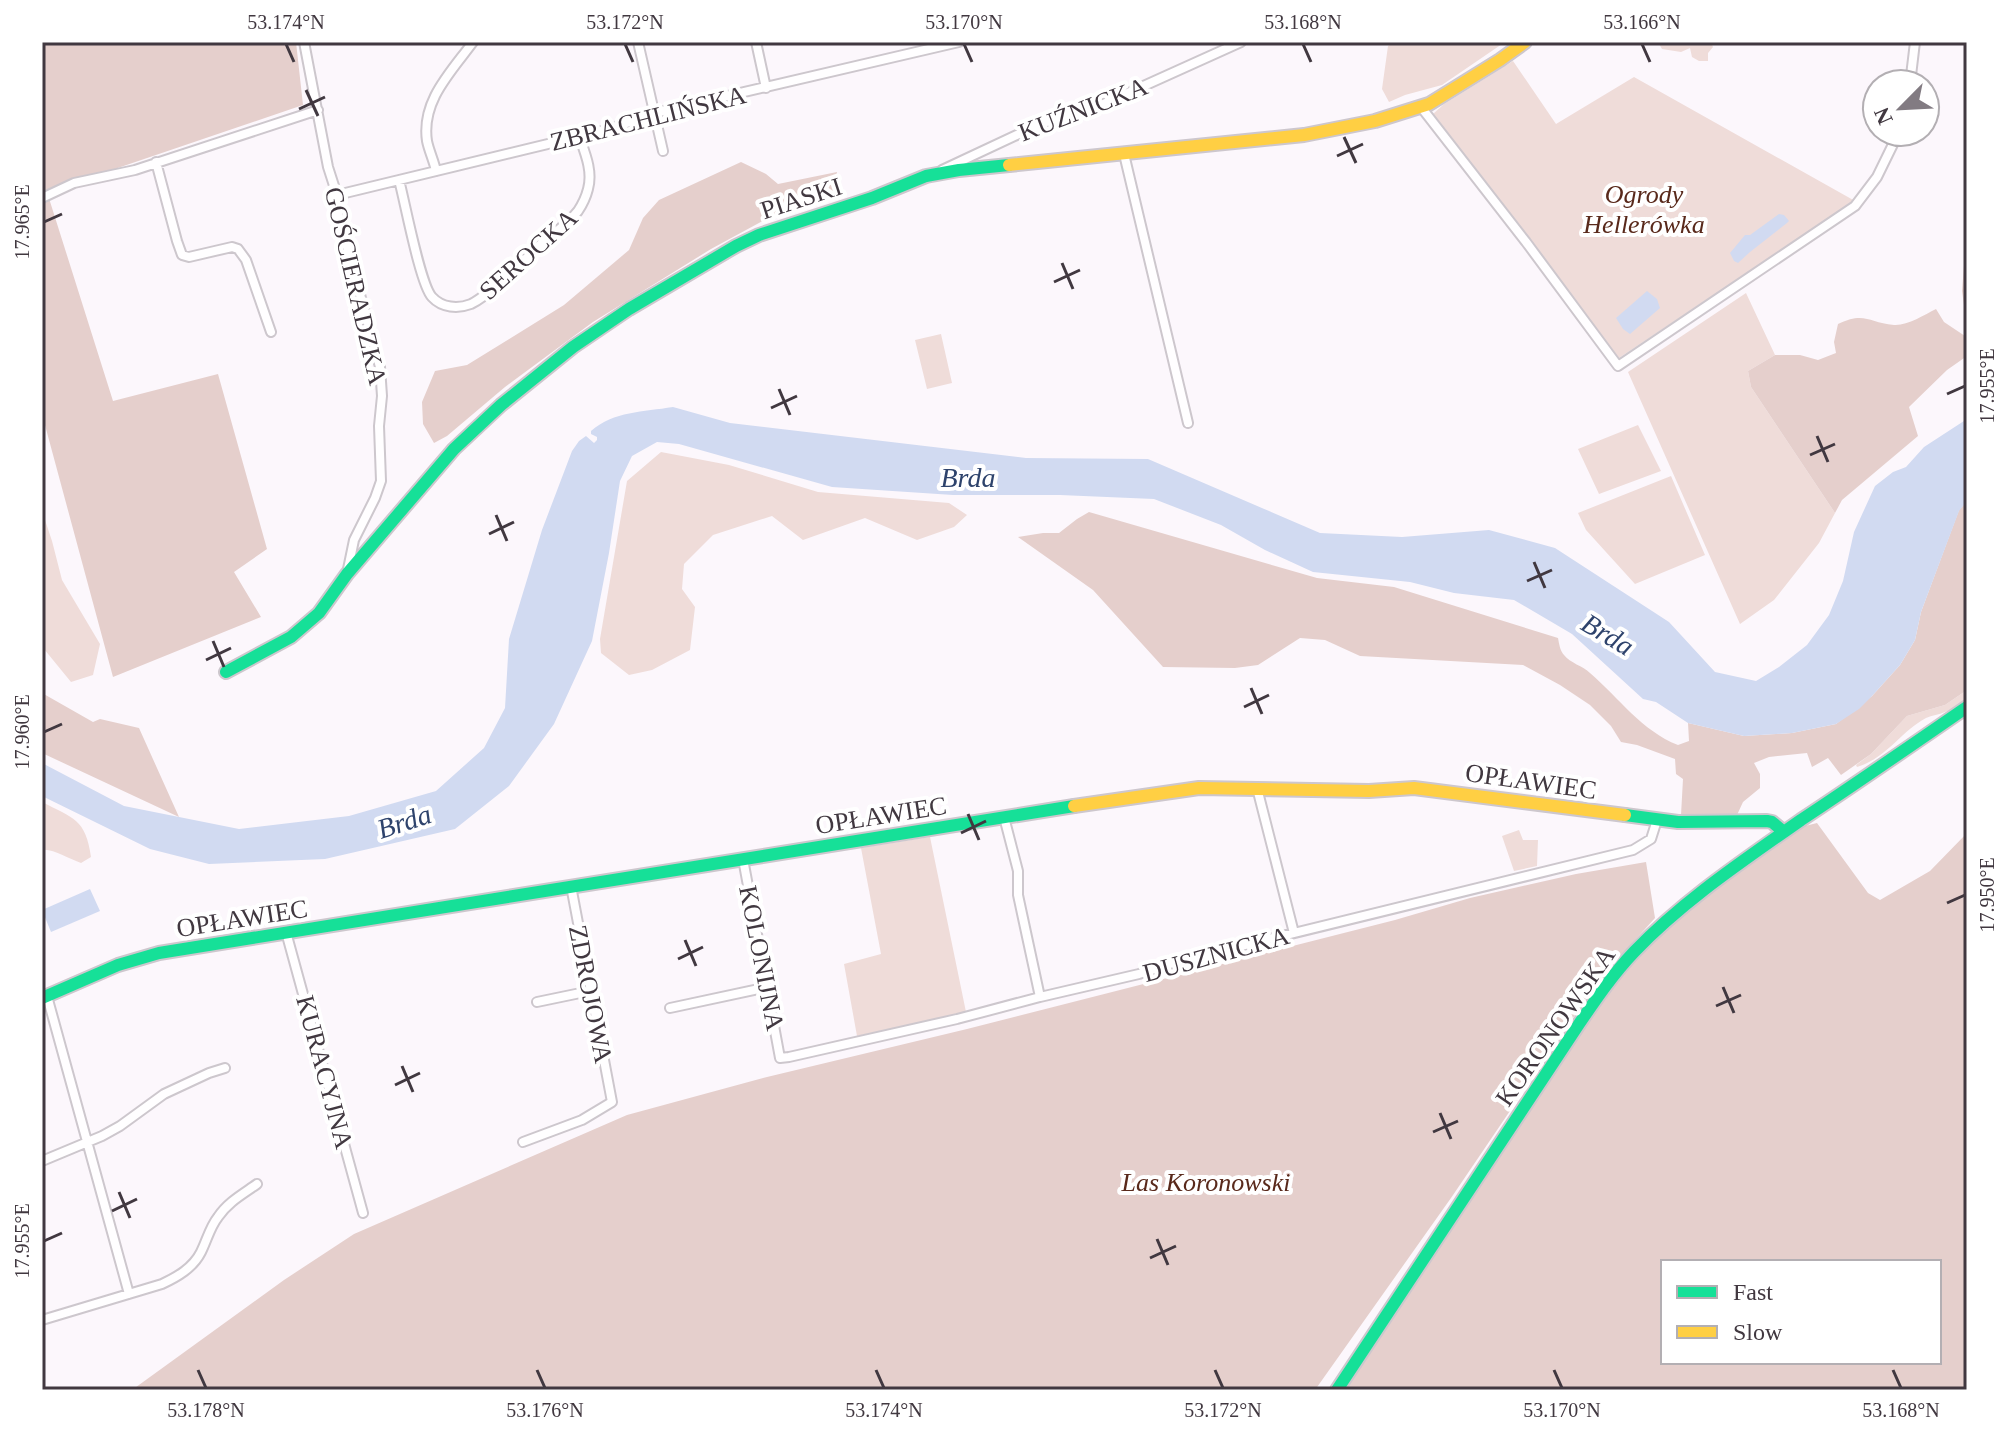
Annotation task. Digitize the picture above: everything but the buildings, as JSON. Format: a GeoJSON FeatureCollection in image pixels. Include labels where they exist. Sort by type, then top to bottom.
{"type":"FeatureCollection","features":[{"type":"Feature","properties":{"kind":"street","name":"GOŚCIERADZKA"},"geometry":{"type":"LineString","coordinates":[[304,42],[328,167],[337,195],[339,218],[380,367],[381,481],[354,540],[347,574]]}},
{"type":"Feature","properties":{"kind":"street"},"geometry":{"type":"LineString","coordinates":[[436,171],[427,141],[431,101],[473,42]]}},
{"type":"Feature","properties":{"kind":"street"},"geometry":{"type":"LineString","coordinates":[[638,42],[663,151]]}},
{"type":"Feature","properties":{"kind":"street"},"geometry":{"type":"LineString","coordinates":[[756,42],[766,88]]}},
{"type":"Feature","properties":{"kind":"street","name":"ZBRACHLIŃSKA"},"geometry":{"type":"LineString","coordinates":[[337,195],[610,129],[654,113],[959,42]]}},
{"type":"Feature","properties":{"kind":"street","name":"KUŹNICKA"},"geometry":{"type":"LineString","coordinates":[[926,176],[1040,124],[1097,107],[1241,42]]}},
{"type":"Feature","properties":{"kind":"street","name":"PIASKI"},"geometry":{"type":"LineString","coordinates":[[226,672],[291,637],[319,613],[347,574],[454,449],[501,405],[573,347],[629,309],[736,246],[926,176],[976,167],[1304,135],[1360,124],[1421,107],[1525,42]]}},
{"type":"Feature","properties":{"kind":"street"},"geometry":{"type":"LineString","coordinates":[[1912,68],[1915,42]]}},
{"type":"Feature","properties":{"kind":"street"},"geometry":{"type":"LineString","coordinates":[[1421,107],[1618,366],[1855,206],[1877,177],[1891,148]]}},
{"type":"Feature","properties":{"kind":"street"},"geometry":{"type":"LineString","coordinates":[[42,198],[74,183],[135,170],[318,110]]}},
{"type":"Feature","properties":{"kind":"street","name":"SEROCKA"},"geometry":{"type":"LineString","coordinates":[[399,180],[430,296],[450,307],[463,306],[473,303],[496,285],[577,213],[586,196],[590,177],[579,136]]}},
{"type":"Feature","properties":{"kind":"street"},"geometry":{"type":"LineString","coordinates":[[1124,154],[1188,423]]}},
{"type":"Feature","properties":{"kind":"street"},"geometry":{"type":"LineString","coordinates":[[156,162],[182,255],[189,257],[232,247],[238,249],[246,260],[271,332]]}},
{"type":"Feature","properties":{"kind":"street","name":"KORONOWSKA"},"geometry":{"type":"LineString","coordinates":[[1337,1390],[1606,985],[1638,948],[1684,905],[1738,864],[1967,707]]}},
{"type":"Feature","properties":{"kind":"street","name":"OPŁAWIEC"},"geometry":{"type":"LineString","coordinates":[[44,997],[145,956],[1199,788],[1369,791],[1414,788],[1657,820],[1767,821],[1784,832]]}},
{"type":"Feature","properties":{"kind":"street"},"geometry":{"type":"LineString","coordinates":[[1257,788],[1294,933]]}},
{"type":"Feature","properties":{"kind":"street"},"geometry":{"type":"LineString","coordinates":[[1004,817],[1018,871],[1018,895],[1040,997]]}},
{"type":"Feature","properties":{"kind":"street","name":"DUSZNICKA"},"geometry":{"type":"LineString","coordinates":[[780,1058],[856,1044],[1633,850],[1651,839],[1657,820]]}},
{"type":"Feature","properties":{"kind":"street","name":"KOLONIJNA"},"geometry":{"type":"LineString","coordinates":[[743,859],[780,1058]]}},
{"type":"Feature","properties":{"kind":"street","name":"ZDROJOWA"},"geometry":{"type":"LineString","coordinates":[[523,1142],[582,1120],[612,1102],[571,886]]}},
{"type":"Feature","properties":{"kind":"street","name":"KURACYJNA"},"geometry":{"type":"LineString","coordinates":[[286,932],[363,1213]]}},
{"type":"Feature","properties":{"kind":"street"},"geometry":{"type":"LineString","coordinates":[[670,1008],[768,987]]}},
{"type":"Feature","properties":{"kind":"street"},"geometry":{"type":"LineString","coordinates":[[537,1002],[590,991]]}},
{"type":"Feature","properties":{"kind":"street"},"geometry":{"type":"LineString","coordinates":[[44,997],[88,1141],[129,1294]]}},
{"type":"Feature","properties":{"kind":"street"},"geometry":{"type":"LineString","coordinates":[[42,1161],[120,1126],[164,1094],[225,1068]]}},
{"type":"Feature","properties":{"kind":"street"},"geometry":{"type":"LineString","coordinates":[[42,1320],[173,1279],[199,1256],[218,1217],[233,1200],[257,1184]]}},
{"type":"Feature","properties":{"kind":"green space"},"geometry":{"type":"Polygon","coordinates":[[[42,42],[296,42],[303,105],[47,192],[113,401],[218,374],[267,549],[234,572],[261,617],[113,677],[42,414],[42,42]]]}},
{"type":"Feature","properties":{"kind":"green space"},"geometry":{"type":"Polygon","coordinates":[[[1397,42],[1505,42],[1442,85],[1389,102],[1382,89],[1388,46],[1397,42]]]}},
{"type":"Feature","properties":{"kind":"green space"},"geometry":{"type":"Polygon","coordinates":[[[1658,42],[1711,42],[1713,47],[1708,53],[1708,61],[1699,61],[1692,57],[1690,48],[1681,52],[1662,49],[1658,42]]]}},
{"type":"Feature","properties":{"kind":"green space","name":"Ogrody Hellerówka"},"geometry":{"type":"Polygon","coordinates":[[[1513,61],[1556,124],[1634,77],[1855,201],[1619,358],[1433,114],[1513,61]]]}},
{"type":"Feature","properties":{"kind":"green space"},"geometry":{"type":"Polygon","coordinates":[[[741,162],[766,174],[778,184],[837,172],[834,191],[779,212],[711,249],[593,322],[434,443],[423,424],[422,402],[435,371],[467,365],[564,305],[629,250],[643,218],[659,200],[741,162]]]}},
{"type":"Feature","properties":{"kind":"green space"},"geometry":{"type":"Polygon","coordinates":[[[1967,252],[1967,356],[1947,370],[1909,407],[1918,436],[1842,500],[1835,513],[1751,387],[1748,371],[1775,355],[1800,355],[1818,360],[1836,353],[1834,342],[1838,324],[1855,318],[1899,325],[1936,309],[1944,322],[1965,336],[1962,291],[1967,252]]]}},
{"type":"Feature","properties":{"kind":"green space"},"geometry":{"type":"Polygon","coordinates":[[[1746,293],[1775,355],[1748,371],[1751,387],[1835,513],[1819,543],[1774,600],[1740,624],[1628,372],[1746,293]]]}},
{"type":"Feature","properties":{"kind":"green space"},"geometry":{"type":"Polygon","coordinates":[[[941,334],[952,383],[927,389],[915,340],[941,334]]]}},
{"type":"Feature","properties":{"kind":"green space"},"geometry":{"type":"Polygon","coordinates":[[[1638,425],[1661,471],[1599,494],[1578,449],[1638,425]]]}},
{"type":"Feature","properties":{"kind":"green space"},"geometry":{"type":"Polygon","coordinates":[[[661,452],[729,465],[818,492],[949,503],[967,515],[954,527],[917,540],[865,518],[803,540],[772,516],[713,535],[684,564],[682,589],[695,607],[690,650],[652,670],[629,675],[601,653],[600,639],[627,481],[661,452]]]}},
{"type":"Feature","properties":{"kind":"green space"},"geometry":{"type":"Polygon","coordinates":[[[1671,476],[1705,555],[1635,584],[1586,530],[1578,513],[1671,476]]]}},
{"type":"Feature","properties":{"kind":"green space"},"geometry":{"type":"Polygon","coordinates":[[[1967,501],[1967,690],[1945,705],[1907,716],[1871,754],[1841,775],[1828,758],[1812,767],[1807,753],[1769,757],[1754,763],[1760,774],[1760,788],[1743,802],[1737,815],[1681,815],[1683,779],[1676,774],[1675,759],[1621,742],[1611,726],[1590,705],[1523,665],[1360,656],[1325,640],[1300,638],[1258,665],[1235,668],[1163,667],[1093,590],[1018,537],[1059,533],[1089,512],[1317,578],[1394,587],[1558,638],[1567,658],[1590,673],[1642,723],[1678,745],[1689,741],[1688,723],[1744,736],[1792,733],[1836,724],[1872,696],[1900,665],[1915,640],[1921,612],[1959,510],[1967,501]]]}},
{"type":"Feature","properties":{"kind":"green space"},"geometry":{"type":"Polygon","coordinates":[[[42,511],[62,580],[100,644],[93,675],[71,682],[42,649],[42,511]]]}},
{"type":"Feature","properties":{"kind":"green space"},"geometry":{"type":"Polygon","coordinates":[[[1967,690],[1967,698],[1956,706],[1926,718],[1877,758],[1857,767],[1907,716],[1945,705],[1967,690]]]}},
{"type":"Feature","properties":{"kind":"green space"},"geometry":{"type":"Polygon","coordinates":[[[42,693],[93,722],[100,719],[139,728],[179,817],[42,753],[42,693]]]}},
{"type":"Feature","properties":{"kind":"green space"},"geometry":{"type":"Polygon","coordinates":[[[42,802],[76,821],[86,835],[91,857],[81,863],[56,852],[42,850],[42,802]]]}},
{"type":"Feature","properties":{"kind":"green space"},"geometry":{"type":"Polygon","coordinates":[[[1817,823],[1868,893],[1880,900],[1930,871],[1967,833],[1967,1390],[1345,1390],[1596,1009],[1648,947],[1724,884],[1805,826],[1817,823]]]}},
{"type":"Feature","properties":{"kind":"green space"},"geometry":{"type":"Polygon","coordinates":[[[1519,830],[1523,840],[1538,840],[1537,866],[1514,871],[1502,836],[1519,830]]]}},
{"type":"Feature","properties":{"kind":"green space"},"geometry":{"type":"Polygon","coordinates":[[[930,837],[966,1012],[857,1036],[844,964],[881,954],[861,848],[930,837]]]}},
{"type":"Feature","properties":{"kind":"green space","name":"Las Koronowski"},"geometry":{"type":"Polygon","coordinates":[[[1646,862],[1655,918],[1598,981],[1451,1198],[1315,1390],[132,1390],[284,1280],[354,1234],[627,1115],[1395,920],[1470,898],[1646,862]]]}},
{"type":"Feature","properties":{"kind":"water"},"geometry":{"type":"Polygon","coordinates":[[[1779,214],[1789,221],[1738,263],[1734,261],[1730,253],[1745,235],[1750,235],[1779,214]]]}},
{"type":"Feature","properties":{"kind":"water"},"geometry":{"type":"Polygon","coordinates":[[[1647,291],[1657,299],[1660,308],[1630,334],[1616,318],[1647,291]]]}},
{"type":"Feature","properties":{"kind":"water","name":"Brda"},"geometry":{"type":"Polygon","coordinates":[[[673,407],[730,423],[1026,458],[1148,459],[1320,533],[1402,537],[1489,530],[1555,548],[1669,622],[1715,672],[1756,681],[1807,645],[1829,615],[1843,581],[1854,532],[1875,486],[1893,472],[1906,467],[1924,447],[1967,419],[1967,501],[1959,511],[1921,612],[1915,640],[1900,665],[1872,696],[1836,724],[1792,733],[1744,736],[1688,723],[1656,702],[1643,699],[1572,634],[1514,600],[1454,593],[1410,582],[1313,572],[1221,525],[1154,499],[953,495],[832,487],[679,444],[657,442],[632,456],[620,481],[592,641],[554,724],[509,786],[455,829],[325,859],[209,864],[150,849],[42,796],[42,763],[124,806],[239,829],[349,816],[436,791],[484,748],[505,708],[509,639],[542,530],[572,451],[586,436],[594,443],[597,437],[591,431],[609,420],[629,413],[673,407]]]}},
{"type":"Feature","properties":{"kind":"water"},"geometry":{"type":"Polygon","coordinates":[[[90,889],[100,911],[51,932],[42,910],[90,889]]]}},
{"type":"Feature","properties":{"kind":"traffic: fast"},"geometry":{"type":"LineString","coordinates":[[226,672],[291,637],[319,613],[347,574],[454,449],[501,405],[573,347],[629,309],[759,235],[872,198],[926,176],[1009,165]]}},
{"type":"Feature","properties":{"kind":"traffic: fast"},"geometry":{"type":"LineString","coordinates":[[1337,1390],[1579,1024],[1634,952],[1673,915],[1736,866],[1967,707]]}},
{"type":"Feature","properties":{"kind":"traffic: fast"},"geometry":{"type":"LineString","coordinates":[[42,998],[118,965],[159,953],[1074,806]]}},
{"type":"Feature","properties":{"kind":"traffic: fast"},"geometry":{"type":"LineString","coordinates":[[1625,815],[1678,822],[1767,821],[1784,832]]}},
{"type":"Feature","properties":{"kind":"traffic: slow"},"geometry":{"type":"LineString","coordinates":[[1009,165],[1304,135],[1375,121],[1429,104],[1525,42]]}},
{"type":"Feature","properties":{"kind":"traffic: slow"},"geometry":{"type":"LineString","coordinates":[[1074,806],[1199,788],[1369,791],[1414,788],[1625,815]]}}]}
